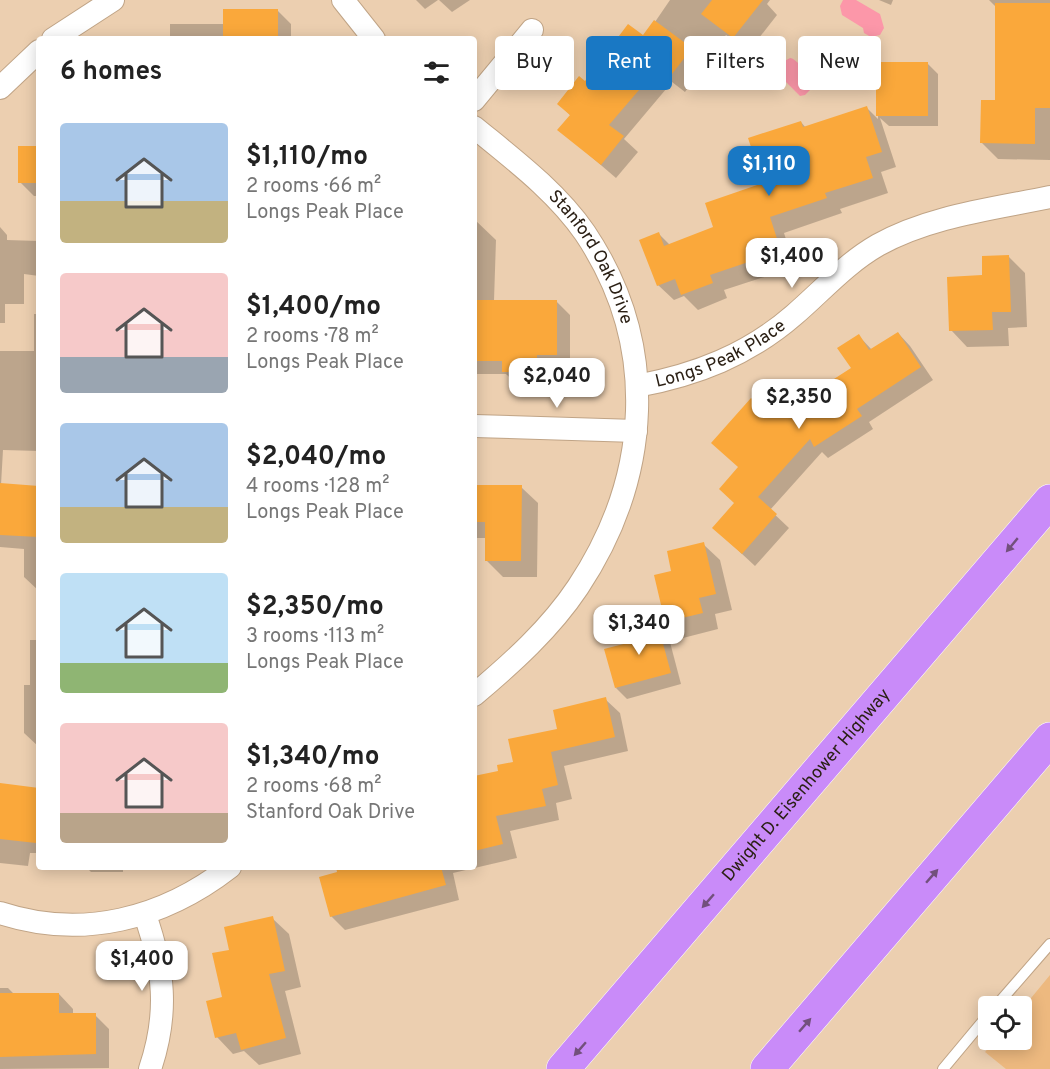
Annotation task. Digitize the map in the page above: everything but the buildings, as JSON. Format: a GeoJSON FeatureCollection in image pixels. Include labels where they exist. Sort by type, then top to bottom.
{"type":"FeatureCollection","features":[{"type":"Feature","properties":{"kind":"highway","name":"Dwight D. Eisenhower Highway"},"geometry":{"type":"LineString","coordinates":[[563,1069],[1050,501]]}},
{"type":"Feature","properties":{"kind":"highway"},"geometry":{"type":"LineString","coordinates":[[767,1069],[1050,739]]}},
{"type":"Feature","properties":{"kind":"street"},"geometry":{"type":"LineString","coordinates":[[58,36],[113,0]]}},
{"type":"Feature","properties":{"kind":"street"},"geometry":{"type":"LineString","coordinates":[[343,0],[373,36]]}},
{"type":"Feature","properties":{"kind":"street"},"geometry":{"type":"LineString","coordinates":[[477,96],[532,30]]}},
{"type":"Feature","properties":{"kind":"street"},"geometry":{"type":"LineString","coordinates":[[0,88],[36,54]]}},
{"type":"Feature","properties":{"kind":"street","name":"Stanford Oak Drive"},"geometry":{"type":"LineString","coordinates":[[477,130],[558,200],[584,232],[605,268],[622,306],[633,347],[637,386],[633,460],[622,501],[605,540],[577,588],[550,623],[510,664],[477,692]]}},
{"type":"Feature","properties":{"kind":"street","name":"Longs Peak Place"},"geometry":{"type":"LineString","coordinates":[[637,386],[676,378],[714,366],[748,349],[781,326],[825,284],[861,256],[922,226],[1050,197]]}},
{"type":"Feature","properties":{"kind":"street"},"geometry":{"type":"LineString","coordinates":[[477,426],[636,431]]}},
{"type":"Feature","properties":{"kind":"street"},"geometry":{"type":"LineString","coordinates":[[0,913],[28,921],[80,926],[145,915],[202,888],[226,870]]}},
{"type":"Feature","properties":{"kind":"street"},"geometry":{"type":"LineString","coordinates":[[145,915],[157,950],[163,1011],[156,1051],[150,1069]]}},
{"type":"Feature","properties":{"kind":"lane"},"geometry":{"type":"LineString","coordinates":[[1005,996],[1050,944]]}},
{"type":"Feature","properties":{"kind":"lane"},"geometry":{"type":"LineString","coordinates":[[943,1069],[978,1028]]}},
{"type":"Feature","properties":{"kind":"shaded area"},"geometry":{"type":"Polygon","coordinates":[[[843,0],[856,0],[880,14],[884,28],[880,35],[869,36],[864,33],[863,28],[842,15],[840,6],[843,0]]]}},
{"type":"Feature","properties":{"kind":"shaded area"},"geometry":{"type":"Polygon","coordinates":[[[790,58],[798,63],[798,90],[810,90],[805,95],[800,96],[786,82],[786,60],[790,58]]]}},
{"type":"Feature","properties":{"kind":"shaded area"},"geometry":{"type":"Polygon","coordinates":[[[1050,975],[1050,1069],[1006,1069],[985,1052],[987,1050],[1032,1050],[1032,997],[1050,975]]]}}]}
